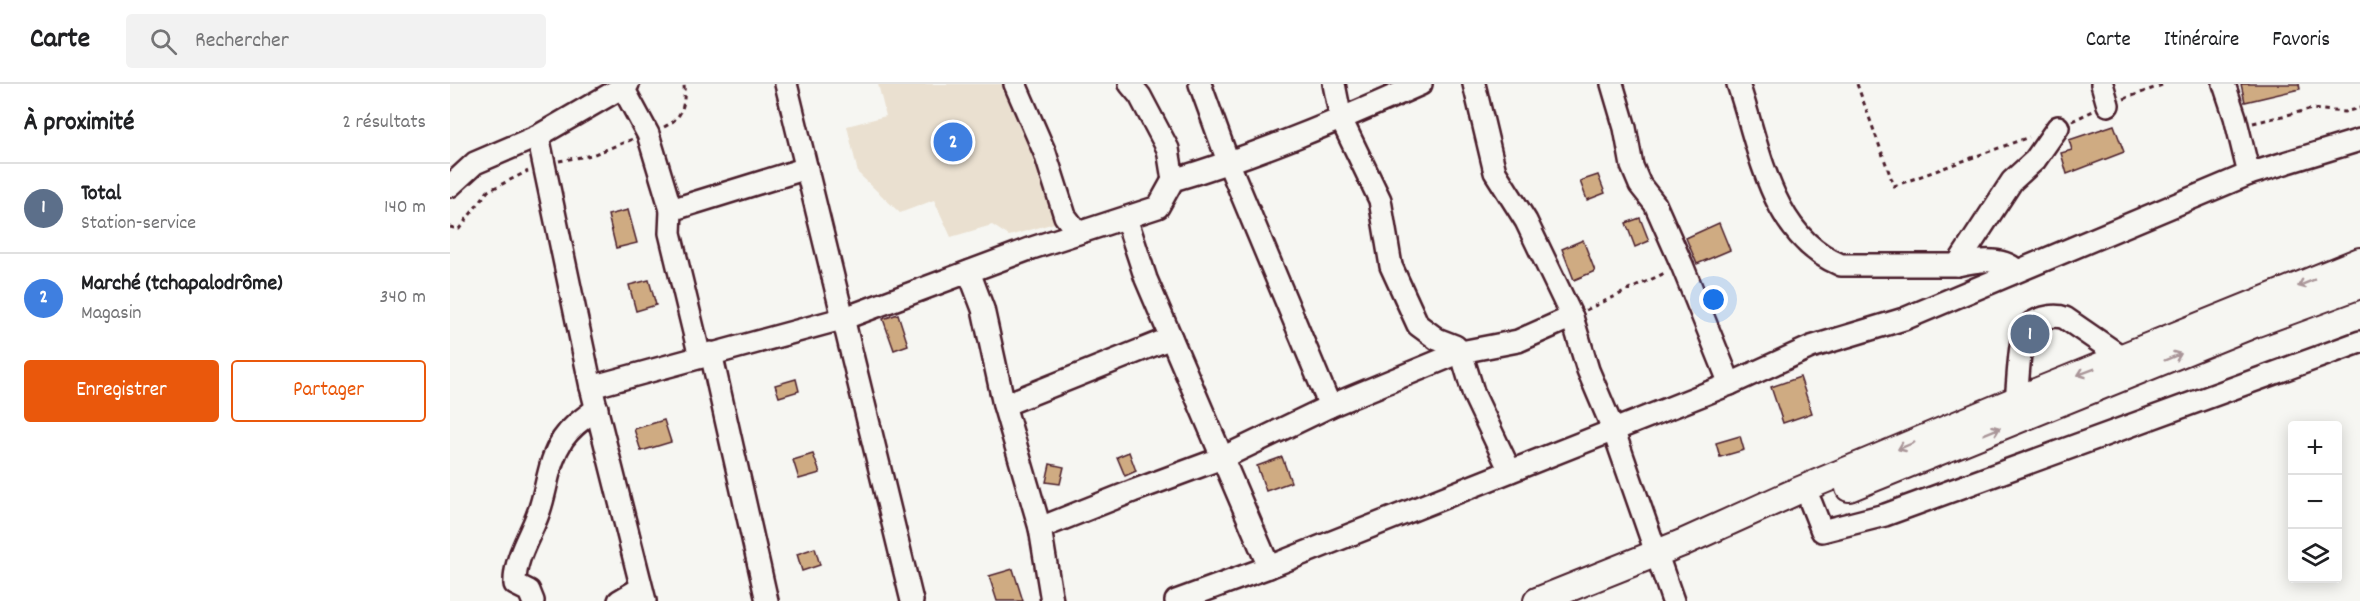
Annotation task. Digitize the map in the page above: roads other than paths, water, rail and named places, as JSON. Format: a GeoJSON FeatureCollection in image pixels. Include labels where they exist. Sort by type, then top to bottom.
{"type":"FeatureCollection","features":[{"type":"Feature","properties":{"kind":"main road"},"geometry":{"type":"LineString","coordinates":[[1568,601],[1657,559],[1682,543],[1795,492],[2360,261]]}},
{"type":"Feature","properties":{"kind":"main road"},"geometry":{"type":"LineString","coordinates":[[1537,601],[1811,503],[2254,324],[2360,285]]}},
{"type":"Feature","properties":{"kind":"street"},"geometry":{"type":"LineString","coordinates":[[786,84],[845,318],[912,601]]}},
{"type":"Feature","properties":{"kind":"street"},"geometry":{"type":"LineString","coordinates":[[1015,84],[1045,153],[1065,216],[1078,233]]}},
{"type":"Feature","properties":{"kind":"street"},"geometry":{"type":"LineString","coordinates":[[591,387],[845,318],[1078,233],[1158,207],[1173,180],[1168,148],[1140,96],[1130,84]]}},
{"type":"Feature","properties":{"kind":"street"},"geometry":{"type":"LineString","coordinates":[[1200,84],[1229,164],[1330,406]]}},
{"type":"Feature","properties":{"kind":"street"},"geometry":{"type":"LineString","coordinates":[[1334,84],[1341,119],[1380,200],[1391,266],[1418,325],[1437,339],[1455,346],[1461,352],[1474,395],[1510,471]]}},
{"type":"Feature","properties":{"kind":"street"},"geometry":{"type":"LineString","coordinates":[[1173,180],[1229,164],[1421,84]]}},
{"type":"Feature","properties":{"kind":"street"},"geometry":{"type":"LineString","coordinates":[[1474,84],[1495,172],[1526,221],[1572,317],[1588,370],[1613,429],[1673,601]]}},
{"type":"Feature","properties":{"kind":"street"},"geometry":{"type":"LineString","coordinates":[[1612,84],[1625,128],[1632,166],[1640,185],[1655,204],[1730,384]]}},
{"type":"Feature","properties":{"kind":"street"},"geometry":{"type":"LineString","coordinates":[[1738,84],[1773,193],[1793,230],[1824,258],[1841,265],[1957,265],[1973,261],[1998,262],[2010,265],[2016,270]]}},
{"type":"Feature","properties":{"kind":"street"},"geometry":{"type":"LineString","coordinates":[[2102,84],[2108,105]]}},
{"type":"Feature","properties":{"kind":"street"},"geometry":{"type":"LineString","coordinates":[[2224,84],[2249,174]]}},
{"type":"Feature","properties":{"kind":"street"},"geometry":{"type":"LineString","coordinates":[[450,186],[475,163],[538,136],[624,85],[648,134],[671,210],[670,233],[706,355],[767,601]]}},
{"type":"Feature","properties":{"kind":"street"},"geometry":{"type":"LineString","coordinates":[[1957,265],[2012,181],[2035,160],[2058,127]]}},
{"type":"Feature","properties":{"kind":"street"},"geometry":{"type":"LineString","coordinates":[[538,136],[591,387],[643,595],[620,601]]}},
{"type":"Feature","properties":{"kind":"street"},"geometry":{"type":"LineString","coordinates":[[1176,601],[1269,567],[1730,384],[1811,347],[1904,319],[2249,174],[2360,140]]}},
{"type":"Feature","properties":{"kind":"street"},"geometry":{"type":"LineString","coordinates":[[671,210],[807,168]]}},
{"type":"Feature","properties":{"kind":"street"},"geometry":{"type":"LineString","coordinates":[[1126,218],[1146,279],[1269,567]]}},
{"type":"Feature","properties":{"kind":"street"},"geometry":{"type":"LineString","coordinates":[[969,272],[983,309],[1004,405],[1040,528],[1052,601]]}},
{"type":"Feature","properties":{"kind":"street"},"geometry":{"type":"LineString","coordinates":[[2016,400],[2023,335],[2030,324],[2044,318],[2058,315],[2065,318],[2123,358]]}},
{"type":"Feature","properties":{"kind":"street"},"geometry":{"type":"LineString","coordinates":[[1040,528],[1222,458],[1330,406],[1461,352],[1518,341],[1572,317]]}},
{"type":"Feature","properties":{"kind":"street"},"geometry":{"type":"LineString","coordinates":[[1004,405],[1171,338]]}},
{"type":"Feature","properties":{"kind":"street"},"geometry":{"type":"LineString","coordinates":[[1811,503],[1822,531],[1885,515],[2360,342]]}},
{"type":"Feature","properties":{"kind":"street"},"geometry":{"type":"LineString","coordinates":[[533,601],[529,591],[513,592],[515,572],[542,505],[550,464],[562,440],[575,424],[597,408]]}},
{"type":"Feature","properties":{"kind":"place","name":"Marché (tchapalodrôme)"},"geometry":{"type":"Point","coordinates":[953,142]}},
{"type":"Feature","properties":{"kind":"place","name":"Total"},"geometry":{"type":"Point","coordinates":[2030,334]}}]}
